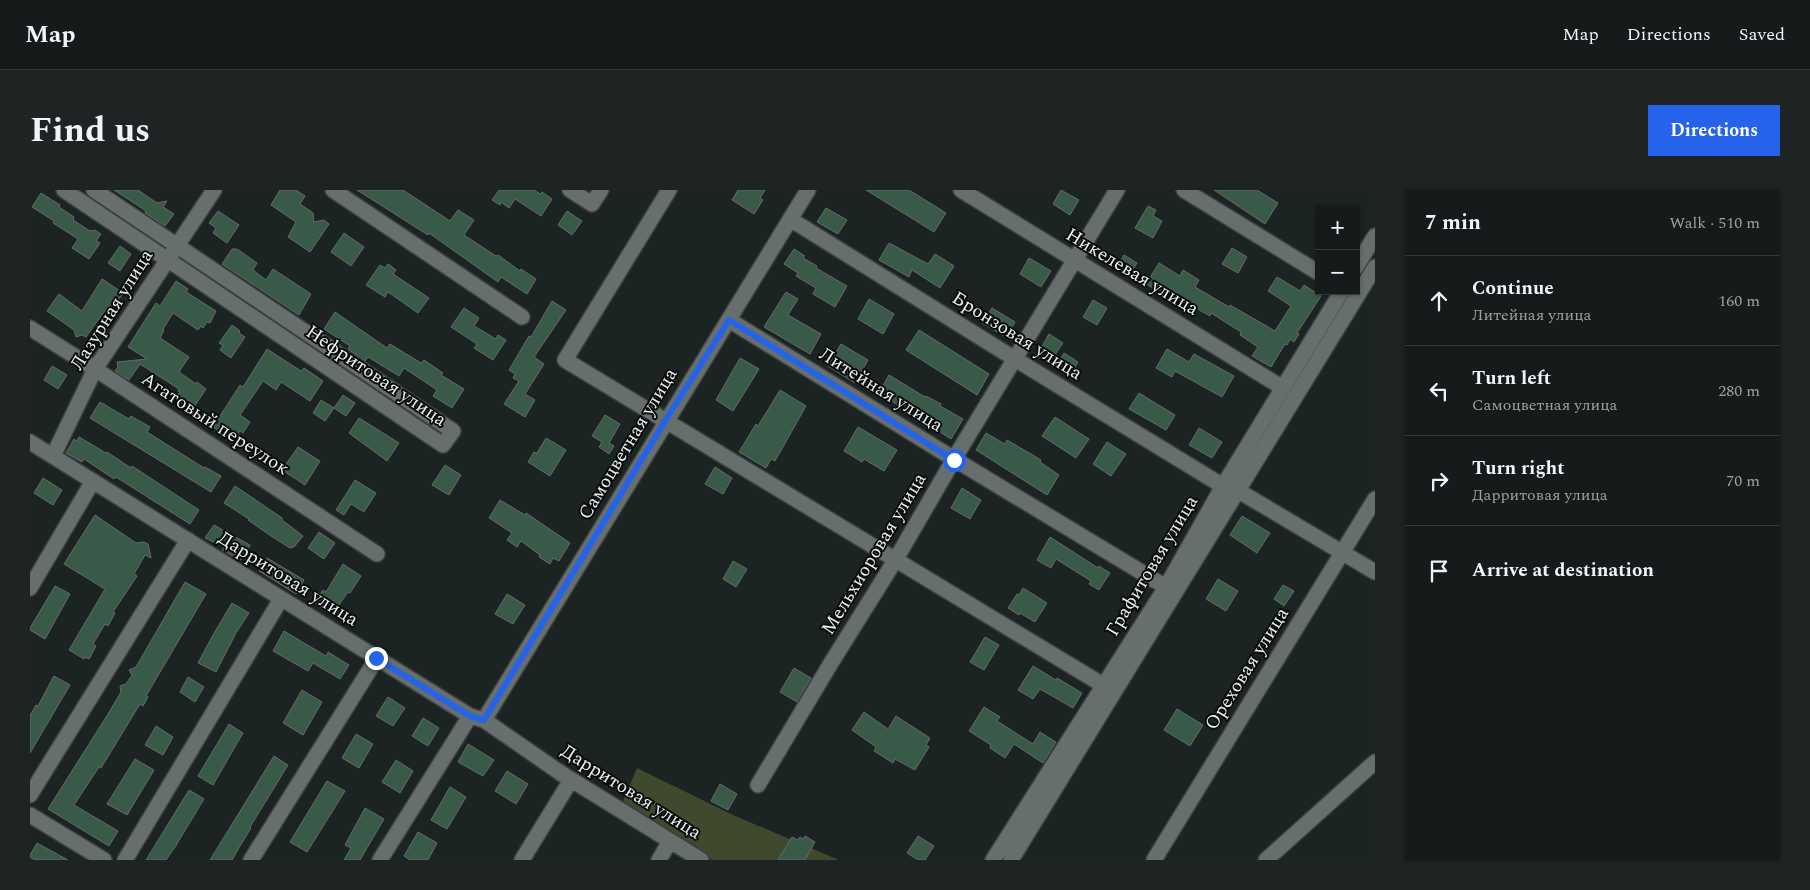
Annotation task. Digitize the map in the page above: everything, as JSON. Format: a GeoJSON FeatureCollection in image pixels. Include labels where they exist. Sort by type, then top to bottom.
{"type":"FeatureCollection","features":[{"type":"Feature","properties":{"kind":"street","name":"Нефритовая улица"},"geometry":{"type":"LineString","coordinates":[[64,190],[443,445],[453,431],[94,190]]}},
{"type":"Feature","properties":{"kind":"street","name":"Лазурная улица"},"geometry":{"type":"LineString","coordinates":[[53,456],[96,369],[214,190]]}},
{"type":"Feature","properties":{"kind":"street"},"geometry":{"type":"LineString","coordinates":[[333,190],[522,318]]}},
{"type":"Feature","properties":{"kind":"street"},"geometry":{"type":"LineString","coordinates":[[570,190],[592,204],[601,190]]}},
{"type":"Feature","properties":{"kind":"street"},"geometry":{"type":"LineString","coordinates":[[669,190],[564,360],[1104,685]]}},
{"type":"Feature","properties":{"kind":"street","name":"Самоцветная улица"},"geometry":{"type":"LineString","coordinates":[[380,860],[477,718],[729,320],[808,190]]}},
{"type":"Feature","properties":{"kind":"street","name":"Никелевая улица"},"geometry":{"type":"LineString","coordinates":[[961,190],[1283,388]]}},
{"type":"Feature","properties":{"kind":"street","name":"Мельхиоровая улица"},"geometry":{"type":"LineString","coordinates":[[758,785],[831,663],[896,560],[1117,190]]}},
{"type":"Feature","properties":{"kind":"street"},"geometry":{"type":"LineString","coordinates":[[1184,190],[1315,271]]}},
{"type":"Feature","properties":{"kind":"street","name":"Бронзовая улица"},"geometry":{"type":"LineString","coordinates":[[790,219],[1015,359],[1230,488],[1375,572]]}},
{"type":"Feature","properties":{"kind":"street"},"geometry":{"type":"LineString","coordinates":[[1360,260],[1375,236]]}},
{"type":"Feature","properties":{"kind":"street"},"geometry":{"type":"LineString","coordinates":[[1011,860],[1230,488],[1375,267]]}},
{"type":"Feature","properties":{"kind":"street","name":"Графитовая улица"},"geometry":{"type":"LineString","coordinates":[[993,860],[1230,488],[1283,388],[1340,295]]}},
{"type":"Feature","properties":{"kind":"street","name":"Литейная улица"},"geometry":{"type":"LineString","coordinates":[[729,320],[954,460],[1166,587]]}},
{"type":"Feature","properties":{"kind":"street","name":"Агатовый переулок"},"geometry":{"type":"LineString","coordinates":[[30,328],[96,369],[377,554]]}},
{"type":"Feature","properties":{"kind":"street","name":"Дарритовая улица"},"geometry":{"type":"LineString","coordinates":[[30,442],[376,658],[477,718],[571,780],[701,860]]}},
{"type":"Feature","properties":{"kind":"street"},"geometry":{"type":"LineString","coordinates":[[30,588],[93,481]]}},
{"type":"Feature","properties":{"kind":"street","name":"Ореховая улица"},"geometry":{"type":"LineString","coordinates":[[1154,860],[1375,500]]}},
{"type":"Feature","properties":{"kind":"street"},"geometry":{"type":"LineString","coordinates":[[30,795],[188,540]]}},
{"type":"Feature","properties":{"kind":"street"},"geometry":{"type":"LineString","coordinates":[[125,860],[281,599]]}},
{"type":"Feature","properties":{"kind":"street"},"geometry":{"type":"LineString","coordinates":[[251,860],[376,658]]}},
{"type":"Feature","properties":{"kind":"street"},"geometry":{"type":"LineString","coordinates":[[1266,860],[1375,762]]}},
{"type":"Feature","properties":{"kind":"street"},"geometry":{"type":"LineString","coordinates":[[522,860],[571,780]]}},
{"type":"Feature","properties":{"kind":"street"},"geometry":{"type":"LineString","coordinates":[[30,815],[104,860]]}},
{"type":"Feature","properties":{"kind":"street"},"geometry":{"type":"LineString","coordinates":[[659,860],[670,841]]}},
{"type":"Feature","properties":{"kind":"green space"},"geometry":{"type":"Polygon","coordinates":[[[637,768],[733,815],[839,860],[712,860],[621,806],[637,768]]]}},
{"type":"Feature","properties":{"kind":"building"},"geometry":{"type":"Polygon","coordinates":[[[114,190],[138,190],[157,203],[167,201],[163,207],[174,214],[165,226],[114,190]]]}},
{"type":"Feature","properties":{"kind":"building"},"geometry":{"type":"Polygon","coordinates":[[[280,190],[296,190],[305,196],[300,204],[313,213],[314,222],[324,220],[329,224],[310,252],[288,237],[296,222],[271,205],[280,190]]]}},
{"type":"Feature","properties":{"kind":"building"},"geometry":{"type":"Polygon","coordinates":[[[357,190],[403,190],[450,221],[458,210],[474,220],[464,235],[496,256],[498,255],[520,271],[521,269],[536,279],[527,294],[501,277],[498,282],[429,233],[428,235],[357,190]]]}},
{"type":"Feature","properties":{"kind":"building"},"geometry":{"type":"Polygon","coordinates":[[[499,190],[534,190],[540,194],[542,192],[552,199],[541,216],[515,199],[509,208],[501,202],[500,205],[492,200],[499,190]]]}},
{"type":"Feature","properties":{"kind":"building"},"geometry":{"type":"Polygon","coordinates":[[[738,190],[765,190],[760,198],[763,200],[754,214],[732,200],[738,190]]]}},
{"type":"Feature","properties":{"kind":"building"},"geometry":{"type":"Polygon","coordinates":[[[866,190],[909,190],[946,213],[934,232],[866,190]]]}},
{"type":"Feature","properties":{"kind":"building"},"geometry":{"type":"Polygon","coordinates":[[[1061,190],[1079,200],[1070,215],[1053,204],[1061,190]]]}},
{"type":"Feature","properties":{"kind":"building"},"geometry":{"type":"Polygon","coordinates":[[[1214,190],[1257,190],[1278,203],[1265,224],[1214,190]]]}},
{"type":"Feature","properties":{"kind":"building"},"geometry":{"type":"Polygon","coordinates":[[[41,193],[60,205],[59,207],[74,217],[73,220],[90,231],[95,230],[101,234],[96,241],[100,243],[89,259],[72,248],[78,239],[32,207],[41,193]]]}},
{"type":"Feature","properties":{"kind":"building"},"geometry":{"type":"Polygon","coordinates":[[[1148,206],[1156,210],[1153,216],[1162,221],[1153,238],[1135,228],[1148,206]]]}},
{"type":"Feature","properties":{"kind":"building"},"geometry":{"type":"Polygon","coordinates":[[[826,208],[847,220],[838,234],[817,222],[826,208]]]}},
{"type":"Feature","properties":{"kind":"building"},"geometry":{"type":"Polygon","coordinates":[[[218,211],[239,225],[227,243],[213,233],[216,228],[209,223],[218,211]]]}},
{"type":"Feature","properties":{"kind":"building"},"geometry":{"type":"Polygon","coordinates":[[[567,211],[582,221],[572,235],[558,225],[567,211]]]}},
{"type":"Feature","properties":{"kind":"building"},"geometry":{"type":"Polygon","coordinates":[[[344,233],[364,247],[351,266],[331,252],[344,233]]]}},
{"type":"Feature","properties":{"kind":"building"},"geometry":{"type":"Polygon","coordinates":[[[889,243],[928,264],[935,254],[954,266],[940,288],[912,270],[909,277],[879,260],[889,243]]]}},
{"type":"Feature","properties":{"kind":"building"},"geometry":{"type":"Polygon","coordinates":[[[120,246],[131,254],[120,271],[108,263],[120,246]]]}},
{"type":"Feature","properties":{"kind":"building"},"geometry":{"type":"Polygon","coordinates":[[[1232,248],[1247,257],[1238,273],[1222,264],[1232,248]]]}},
{"type":"Feature","properties":{"kind":"building"},"geometry":{"type":"Polygon","coordinates":[[[232,249],[237,249],[257,263],[253,270],[266,280],[273,269],[311,294],[299,315],[222,264],[232,249]]]}},
{"type":"Feature","properties":{"kind":"building"},"geometry":{"type":"Polygon","coordinates":[[[794,249],[805,256],[803,258],[817,266],[816,268],[847,286],[835,307],[813,294],[816,288],[796,276],[798,273],[784,264],[794,249]]]}},
{"type":"Feature","properties":{"kind":"building"},"geometry":{"type":"Polygon","coordinates":[[[1124,255],[1137,263],[1130,274],[1117,267],[1124,255]]]}},
{"type":"Feature","properties":{"kind":"building"},"geometry":{"type":"Polygon","coordinates":[[[1029,258],[1051,271],[1041,287],[1020,274],[1029,258]]]}},
{"type":"Feature","properties":{"kind":"building"},"geometry":{"type":"Polygon","coordinates":[[[1159,263],[1180,276],[1183,270],[1199,280],[1195,287],[1275,331],[1291,306],[1268,291],[1277,277],[1300,291],[1304,285],[1315,292],[1315,295],[1321,296],[1297,333],[1299,334],[1294,342],[1290,339],[1287,345],[1285,344],[1271,367],[1252,356],[1258,347],[1240,335],[1241,332],[1211,313],[1210,316],[1164,290],[1162,293],[1146,284],[1159,263]]]}},
{"type":"Feature","properties":{"kind":"building"},"geometry":{"type":"Polygon","coordinates":[[[388,264],[396,270],[393,274],[429,298],[418,313],[388,292],[385,297],[366,285],[380,265],[385,268],[388,264]]]}},
{"type":"Feature","properties":{"kind":"building"},"geometry":{"type":"Polygon","coordinates":[[[102,279],[123,293],[108,316],[103,313],[86,337],[82,335],[76,337],[74,330],[47,311],[59,294],[82,311],[102,279]]]}},
{"type":"Feature","properties":{"kind":"building"},"geometry":{"type":"Polygon","coordinates":[[[176,281],[188,289],[186,292],[216,311],[210,323],[207,322],[203,328],[201,326],[198,330],[173,313],[160,338],[189,357],[179,372],[206,389],[194,407],[185,401],[183,404],[175,399],[180,392],[178,391],[179,389],[140,364],[129,380],[115,371],[118,367],[117,362],[147,359],[128,347],[156,303],[160,306],[176,281]]]}},
{"type":"Feature","properties":{"kind":"building"},"geometry":{"type":"Polygon","coordinates":[[[786,292],[798,299],[788,315],[821,334],[810,354],[764,327],[786,292]]]}},
{"type":"Feature","properties":{"kind":"building"},"geometry":{"type":"Polygon","coordinates":[[[869,299],[894,314],[883,334],[858,319],[869,299]]]}},
{"type":"Feature","properties":{"kind":"building"},"geometry":{"type":"Polygon","coordinates":[[[1093,300],[1107,308],[1097,325],[1083,317],[1093,300]]]}},
{"type":"Feature","properties":{"kind":"building"},"geometry":{"type":"Polygon","coordinates":[[[552,301],[566,310],[534,357],[544,364],[525,394],[535,400],[525,417],[504,404],[519,381],[513,378],[515,374],[509,370],[552,301]]]}},
{"type":"Feature","properties":{"kind":"building"},"geometry":{"type":"Polygon","coordinates":[[[464,308],[479,318],[474,326],[496,339],[498,335],[506,340],[493,360],[474,348],[477,344],[451,327],[464,308]]]}},
{"type":"Feature","properties":{"kind":"building"},"geometry":{"type":"Polygon","coordinates":[[[992,308],[1015,322],[1006,337],[982,323],[992,308]]]}},
{"type":"Feature","properties":{"kind":"building"},"geometry":{"type":"Polygon","coordinates":[[[335,312],[387,348],[390,344],[421,363],[424,360],[443,373],[441,375],[464,389],[452,408],[433,396],[437,390],[404,368],[399,376],[368,357],[365,361],[348,349],[350,346],[324,329],[335,312]]]}},
{"type":"Feature","properties":{"kind":"building"},"geometry":{"type":"Polygon","coordinates":[[[232,325],[245,337],[231,358],[220,350],[223,345],[219,343],[232,325]]]}},
{"type":"Feature","properties":{"kind":"building"},"geometry":{"type":"Polygon","coordinates":[[[919,330],[989,374],[977,395],[906,350],[919,330]]]}},
{"type":"Feature","properties":{"kind":"building"},"geometry":{"type":"Polygon","coordinates":[[[1049,334],[1063,343],[1054,356],[1041,348],[1049,334]]]}},
{"type":"Feature","properties":{"kind":"building"},"geometry":{"type":"Polygon","coordinates":[[[841,344],[868,360],[855,383],[828,366],[841,344]]]}},
{"type":"Feature","properties":{"kind":"building"},"geometry":{"type":"Polygon","coordinates":[[[267,349],[301,371],[304,368],[323,381],[310,401],[281,382],[276,390],[263,381],[240,415],[250,422],[243,433],[240,431],[233,441],[213,427],[240,385],[243,387],[267,349]]]}},
{"type":"Feature","properties":{"kind":"building"},"geometry":{"type":"Polygon","coordinates":[[[1167,349],[1189,362],[1194,354],[1234,376],[1222,397],[1175,371],[1172,377],[1156,368],[1167,349]]]}},
{"type":"Feature","properties":{"kind":"building"},"geometry":{"type":"Polygon","coordinates":[[[1064,353],[1078,362],[1070,376],[1056,367],[1064,353]]]}},
{"type":"Feature","properties":{"kind":"building"},"geometry":{"type":"Polygon","coordinates":[[[740,358],[759,369],[733,411],[716,400],[740,358]]]}},
{"type":"Feature","properties":{"kind":"building"},"geometry":{"type":"Polygon","coordinates":[[[52,366],[67,375],[58,389],[44,380],[52,366]]]}},
{"type":"Feature","properties":{"kind":"building"},"geometry":{"type":"Polygon","coordinates":[[[889,375],[925,397],[941,404],[940,406],[963,419],[951,439],[879,393],[889,375]]]}},
{"type":"Feature","properties":{"kind":"building"},"geometry":{"type":"Polygon","coordinates":[[[780,390],[806,406],[775,461],[771,459],[766,468],[739,452],[756,424],[758,426],[780,390]]]}},
{"type":"Feature","properties":{"kind":"building"},"geometry":{"type":"Polygon","coordinates":[[[1139,393],[1175,415],[1166,430],[1129,409],[1139,393]]]}},
{"type":"Feature","properties":{"kind":"building"},"geometry":{"type":"Polygon","coordinates":[[[343,395],[355,403],[346,416],[334,408],[343,395]]]}},
{"type":"Feature","properties":{"kind":"building"},"geometry":{"type":"Polygon","coordinates":[[[321,400],[334,408],[325,421],[313,413],[321,400]]]}},
{"type":"Feature","properties":{"kind":"building"},"geometry":{"type":"Polygon","coordinates":[[[100,402],[129,419],[131,416],[150,427],[147,432],[204,468],[221,476],[211,492],[90,418],[100,402]]]}},
{"type":"Feature","properties":{"kind":"building"},"geometry":{"type":"Polygon","coordinates":[[[605,415],[620,424],[609,443],[614,446],[609,454],[599,447],[602,442],[592,436],[605,415]]]}},
{"type":"Feature","properties":{"kind":"building"},"geometry":{"type":"Polygon","coordinates":[[[1055,417],[1089,439],[1076,458],[1042,436],[1055,417]]]}},
{"type":"Feature","properties":{"kind":"building"},"geometry":{"type":"Polygon","coordinates":[[[359,418],[399,443],[387,461],[349,433],[359,418]]]}},
{"type":"Feature","properties":{"kind":"building"},"geometry":{"type":"Polygon","coordinates":[[[858,427],[897,450],[884,471],[864,459],[862,462],[844,451],[858,427]]]}},
{"type":"Feature","properties":{"kind":"building"},"geometry":{"type":"Polygon","coordinates":[[[1199,428],[1222,442],[1212,458],[1189,445],[1199,428]]]}},
{"type":"Feature","properties":{"kind":"building"},"geometry":{"type":"Polygon","coordinates":[[[986,433],[1005,444],[1007,440],[1041,460],[1040,462],[1059,475],[1047,495],[976,450],[986,433]]]}},
{"type":"Feature","properties":{"kind":"building"},"geometry":{"type":"Polygon","coordinates":[[[79,437],[131,468],[132,466],[199,510],[190,524],[116,477],[114,479],[84,459],[82,462],[66,453],[74,439],[77,441],[79,437]]]}},
{"type":"Feature","properties":{"kind":"building"},"geometry":{"type":"Polygon","coordinates":[[[546,438],[566,450],[550,476],[528,462],[534,452],[537,453],[546,438]]]}},
{"type":"Feature","properties":{"kind":"building"},"geometry":{"type":"Polygon","coordinates":[[[1107,442],[1126,454],[1111,476],[1093,464],[1107,442]]]}},
{"type":"Feature","properties":{"kind":"building"},"geometry":{"type":"Polygon","coordinates":[[[298,447],[320,461],[305,485],[282,470],[298,447]]]}},
{"type":"Feature","properties":{"kind":"building"},"geometry":{"type":"Polygon","coordinates":[[[445,465],[461,475],[449,495],[432,485],[445,465]]]}},
{"type":"Feature","properties":{"kind":"building"},"geometry":{"type":"Polygon","coordinates":[[[715,467],[732,478],[723,494],[705,484],[715,467]]]}},
{"type":"Feature","properties":{"kind":"building"},"geometry":{"type":"Polygon","coordinates":[[[43,478],[62,490],[53,505],[34,493],[43,478]]]}},
{"type":"Feature","properties":{"kind":"building"},"geometry":{"type":"Polygon","coordinates":[[[355,480],[376,493],[364,512],[351,504],[344,515],[336,510],[355,480]]]}},
{"type":"Feature","properties":{"kind":"building"},"geometry":{"type":"Polygon","coordinates":[[[235,486],[282,518],[282,520],[303,536],[294,547],[290,548],[224,503],[235,486]]]}},
{"type":"Feature","properties":{"kind":"building"},"geometry":{"type":"Polygon","coordinates":[[[962,488],[981,500],[970,519],[951,508],[962,488]]]}},
{"type":"Feature","properties":{"kind":"building"},"geometry":{"type":"Polygon","coordinates":[[[500,500],[525,515],[526,513],[570,543],[559,561],[553,558],[550,564],[521,541],[517,547],[507,540],[512,533],[489,518],[500,500]]]}},
{"type":"Feature","properties":{"kind":"building"},"geometry":{"type":"Polygon","coordinates":[[[95,515],[136,543],[144,542],[148,544],[151,558],[145,555],[134,574],[137,576],[113,612],[115,613],[108,626],[105,624],[93,644],[96,646],[89,659],[85,657],[84,659],[69,650],[105,589],[64,564],[95,515]]]}},
{"type":"Feature","properties":{"kind":"building"},"geometry":{"type":"Polygon","coordinates":[[[1242,516],[1270,533],[1257,553],[1230,535],[1242,516]]]}},
{"type":"Feature","properties":{"kind":"building"},"geometry":{"type":"Polygon","coordinates":[[[214,525],[250,545],[244,557],[240,560],[222,550],[224,547],[205,538],[214,525]]]}},
{"type":"Feature","properties":{"kind":"building"},"geometry":{"type":"Polygon","coordinates":[[[319,532],[335,543],[324,559],[308,548],[319,532]]]}},
{"type":"Feature","properties":{"kind":"building"},"geometry":{"type":"Polygon","coordinates":[[[1050,537],[1098,568],[1099,566],[1110,573],[1099,590],[1089,584],[1091,581],[1056,559],[1051,568],[1037,560],[1050,537]]]}},
{"type":"Feature","properties":{"kind":"building"},"geometry":{"type":"Polygon","coordinates":[[[267,558],[304,580],[296,594],[259,571],[267,558]]]}},
{"type":"Feature","properties":{"kind":"building"},"geometry":{"type":"Polygon","coordinates":[[[733,561],[747,569],[736,587],[723,579],[733,561]]]}},
{"type":"Feature","properties":{"kind":"building"},"geometry":{"type":"Polygon","coordinates":[[[343,564],[361,576],[332,615],[314,602],[323,590],[326,592],[343,564]]]}},
{"type":"Feature","properties":{"kind":"building"},"geometry":{"type":"Polygon","coordinates":[[[1218,579],[1238,591],[1226,611],[1206,599],[1218,579]]]}},
{"type":"Feature","properties":{"kind":"building"},"geometry":{"type":"Polygon","coordinates":[[[185,582],[206,594],[146,696],[148,697],[143,706],[140,704],[101,768],[99,767],[74,805],[118,831],[109,846],[48,809],[121,692],[120,686],[126,684],[132,675],[129,670],[136,667],[185,582]]]}},
{"type":"Feature","properties":{"kind":"building"},"geometry":{"type":"Polygon","coordinates":[[[1283,585],[1294,591],[1284,606],[1274,599],[1283,585]]]}},
{"type":"Feature","properties":{"kind":"building"},"geometry":{"type":"Polygon","coordinates":[[[55,586],[70,594],[45,639],[30,630],[30,628],[55,586]]]}},
{"type":"Feature","properties":{"kind":"building"},"geometry":{"type":"Polygon","coordinates":[[[1023,588],[1047,603],[1035,622],[1008,608],[1023,588]]]}},
{"type":"Feature","properties":{"kind":"building"},"geometry":{"type":"Polygon","coordinates":[[[507,594],[525,605],[513,624],[495,614],[507,594]]]}},
{"type":"Feature","properties":{"kind":"building"},"geometry":{"type":"Polygon","coordinates":[[[232,603],[249,613],[236,633],[216,672],[198,663],[232,603]]]}},
{"type":"Feature","properties":{"kind":"building"},"geometry":{"type":"Polygon","coordinates":[[[284,631],[326,656],[328,652],[349,665],[340,679],[313,663],[308,671],[273,651],[284,631]]]}},
{"type":"Feature","properties":{"kind":"building"},"geometry":{"type":"Polygon","coordinates":[[[985,637],[999,645],[984,670],[970,662],[985,637]]]}},
{"type":"Feature","properties":{"kind":"building"},"geometry":{"type":"Polygon","coordinates":[[[1033,666],[1082,693],[1073,708],[1040,689],[1033,699],[1018,690],[1033,666]]]}},
{"type":"Feature","properties":{"kind":"building"},"geometry":{"type":"Polygon","coordinates":[[[794,668],[811,678],[797,702],[780,692],[794,668]]]}},
{"type":"Feature","properties":{"kind":"building"},"geometry":{"type":"Polygon","coordinates":[[[54,676],[70,685],[30,753],[30,716],[36,705],[38,706],[54,676]]]}},
{"type":"Feature","properties":{"kind":"building"},"geometry":{"type":"Polygon","coordinates":[[[188,677],[204,687],[195,702],[180,692],[188,677]]]}},
{"type":"Feature","properties":{"kind":"building"},"geometry":{"type":"Polygon","coordinates":[[[302,690],[322,702],[303,735],[283,723],[302,690]]]}},
{"type":"Feature","properties":{"kind":"building"},"geometry":{"type":"Polygon","coordinates":[[[388,697],[405,708],[393,726],[376,716],[388,697]]]}},
{"type":"Feature","properties":{"kind":"building"},"geometry":{"type":"Polygon","coordinates":[[[984,707],[1000,717],[997,721],[1033,744],[1040,732],[1056,742],[1043,763],[1014,744],[1005,758],[990,748],[991,745],[969,731],[984,707]]]}},
{"type":"Feature","properties":{"kind":"building"},"geometry":{"type":"Polygon","coordinates":[[[1177,709],[1203,725],[1190,746],[1164,730],[1177,709]]]}},
{"type":"Feature","properties":{"kind":"building"},"geometry":{"type":"Polygon","coordinates":[[[864,712],[888,729],[896,716],[930,738],[926,745],[929,747],[915,770],[895,759],[893,763],[874,751],[876,747],[852,730],[864,712]]]}},
{"type":"Feature","properties":{"kind":"building"},"geometry":{"type":"Polygon","coordinates":[[[423,718],[439,728],[428,746],[412,736],[423,718]]]}},
{"type":"Feature","properties":{"kind":"building"},"geometry":{"type":"Polygon","coordinates":[[[229,724],[243,733],[213,785],[198,776],[229,724]]]}},
{"type":"Feature","properties":{"kind":"building"},"geometry":{"type":"Polygon","coordinates":[[[156,726],[173,737],[163,755],[145,745],[156,726]]]}},
{"type":"Feature","properties":{"kind":"building"},"geometry":{"type":"Polygon","coordinates":[[[356,734],[373,744],[359,768],[342,758],[356,734]]]}},
{"type":"Feature","properties":{"kind":"building"},"geometry":{"type":"Polygon","coordinates":[[[468,744],[494,760],[483,776],[458,762],[468,744]]]}},
{"type":"Feature","properties":{"kind":"building"},"geometry":{"type":"Polygon","coordinates":[[[274,756],[288,765],[232,860],[210,860],[274,756]]]}},
{"type":"Feature","properties":{"kind":"building"},"geometry":{"type":"Polygon","coordinates":[[[135,759],[154,770],[127,815],[107,804],[135,759]]]}},
{"type":"Feature","properties":{"kind":"building"},"geometry":{"type":"Polygon","coordinates":[[[396,760],[413,771],[400,793],[382,782],[396,760]]]}},
{"type":"Feature","properties":{"kind":"building"},"geometry":{"type":"Polygon","coordinates":[[[507,771],[528,784],[516,804],[495,791],[507,771]]]}},
{"type":"Feature","properties":{"kind":"building"},"geometry":{"type":"Polygon","coordinates":[[[327,781],[345,791],[307,852],[290,842],[327,781]]]}},
{"type":"Feature","properties":{"kind":"building"},"geometry":{"type":"Polygon","coordinates":[[[720,784],[737,794],[728,810],[711,801],[720,784]]]}},
{"type":"Feature","properties":{"kind":"building"},"geometry":{"type":"Polygon","coordinates":[[[450,787],[466,797],[447,829],[431,820],[450,787]]]}},
{"type":"Feature","properties":{"kind":"building"},"geometry":{"type":"Polygon","coordinates":[[[189,790],[204,799],[175,847],[166,860],[146,860],[189,790]]]}},
{"type":"Feature","properties":{"kind":"building"},"geometry":{"type":"Polygon","coordinates":[[[365,808],[384,819],[360,860],[344,860],[351,848],[345,845],[365,808]]]}},
{"type":"Feature","properties":{"kind":"building"},"geometry":{"type":"Polygon","coordinates":[[[418,832],[437,843],[428,860],[410,860],[404,856],[418,832]]]}},
{"type":"Feature","properties":{"kind":"building"},"geometry":{"type":"Polygon","coordinates":[[[805,836],[815,842],[805,860],[778,860],[792,837],[798,840],[800,837],[803,839],[805,836]]]}},
{"type":"Feature","properties":{"kind":"building"},"geometry":{"type":"Polygon","coordinates":[[[918,836],[934,846],[925,860],[918,860],[907,853],[918,836]]]}},
{"type":"Feature","properties":{"kind":"building"},"geometry":{"type":"Polygon","coordinates":[[[37,843],[68,860],[35,860],[30,855],[37,843]]]}},
{"type":"Feature","properties":{"kind":"route"},"geometry":{"type":"LineString","coordinates":[[376,658],[470,716],[484,720],[665,421],[729,320],[954,460]]}}]}
